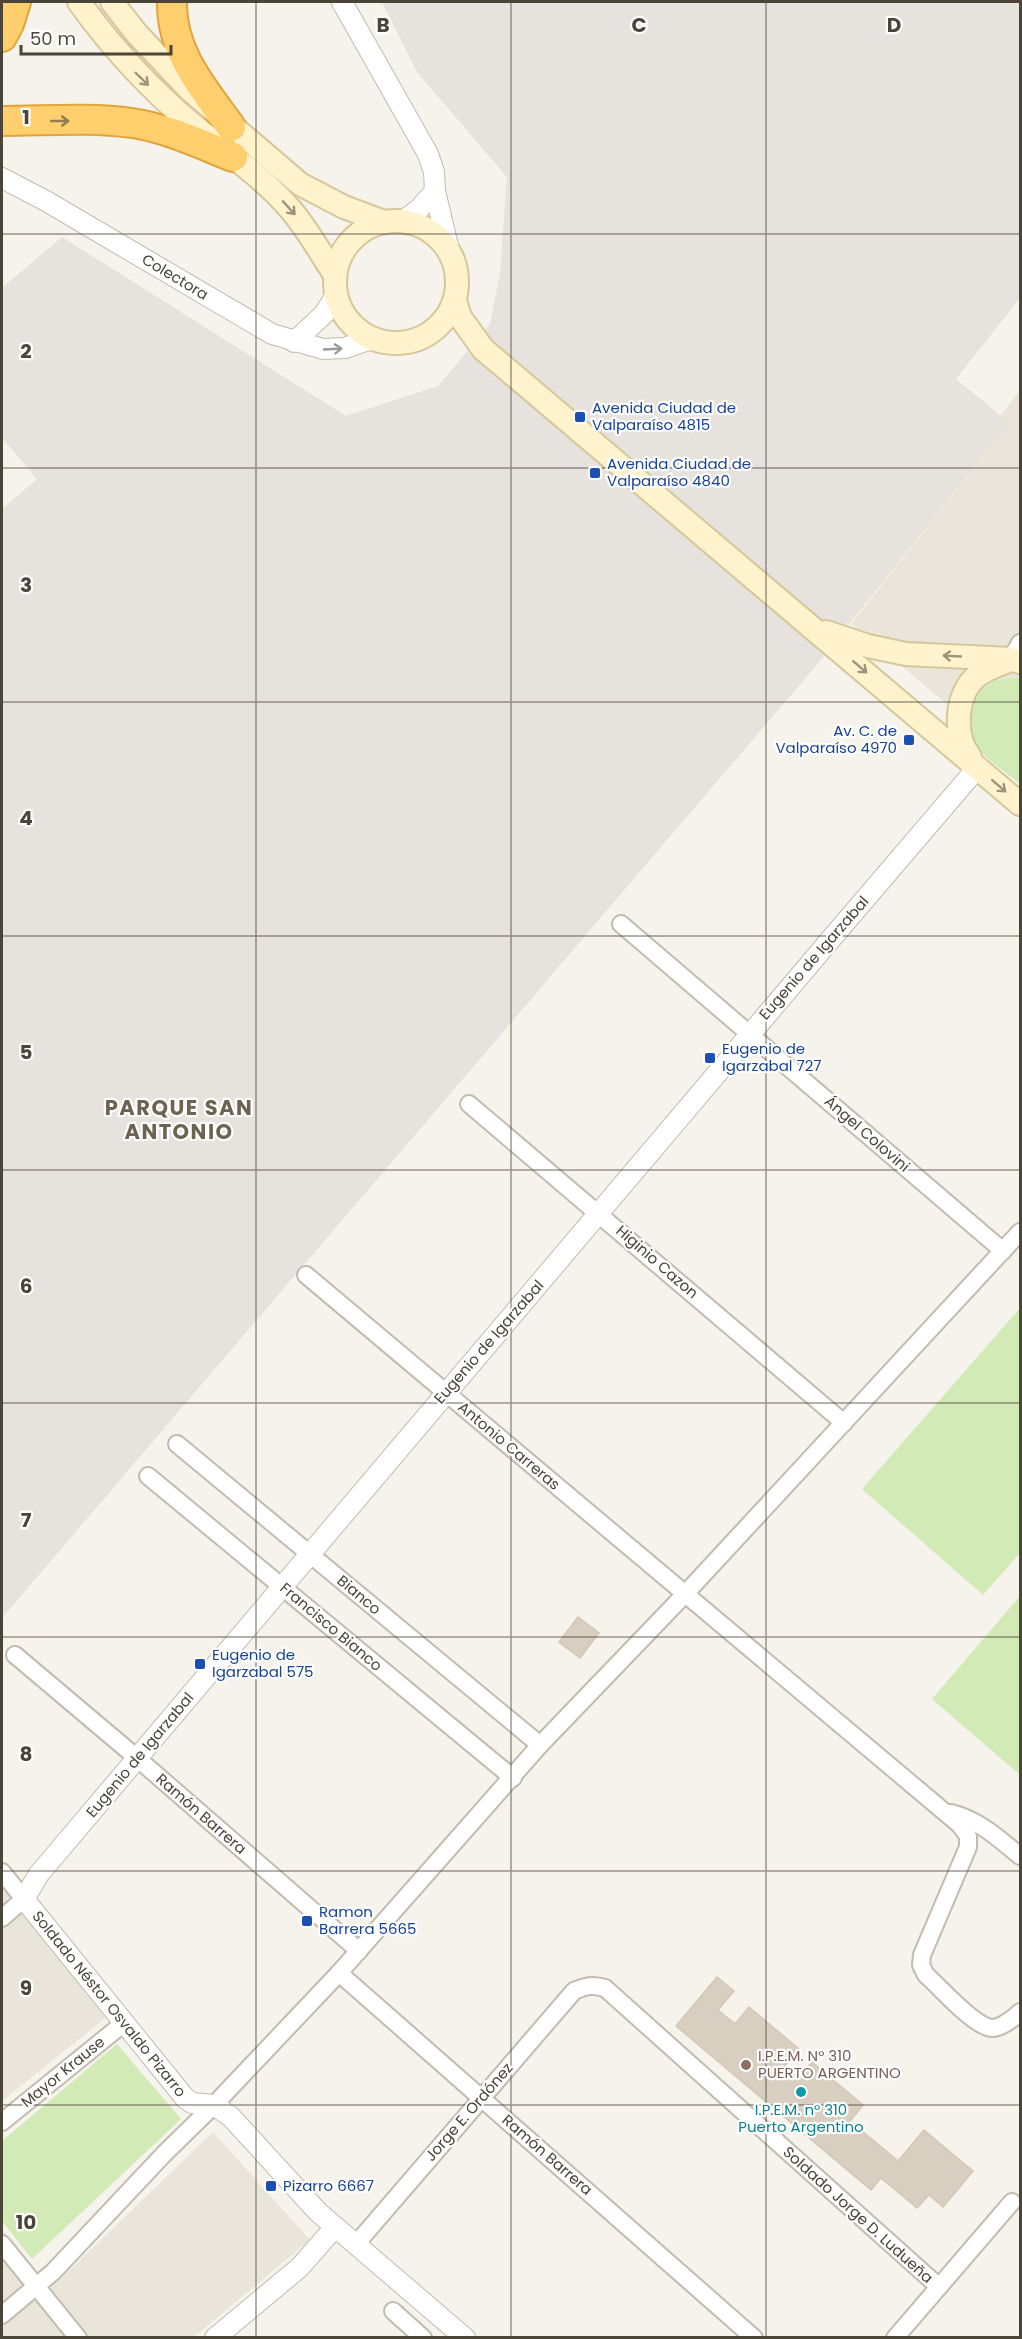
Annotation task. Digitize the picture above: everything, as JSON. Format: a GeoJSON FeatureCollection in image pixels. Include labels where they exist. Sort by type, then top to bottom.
{"type":"FeatureCollection","features":[{"type":"Feature","properties":{"kind":"highway"},"geometry":{"type":"LineString","coordinates":[[2,37],[16,2]]}},
{"type":"Feature","properties":{"kind":"highway"},"geometry":{"type":"LineString","coordinates":[[172,2],[176,36],[183,57],[231,127]]}},
{"type":"Feature","properties":{"kind":"highway"},"geometry":{"type":"LineString","coordinates":[[2,121],[132,123],[180,135],[233,157]]}},
{"type":"Feature","properties":{"kind":"main road"},"geometry":{"type":"LineString","coordinates":[[79,2],[106,39],[134,71],[173,108],[233,157],[291,210],[335,285],[342,313],[355,328],[371,339],[390,344],[410,343],[428,335],[440,326],[449,315],[458,287],[456,268],[449,250],[437,236],[421,225],[393,221],[344,207],[300,184],[231,127],[167,68],[112,2]]}},
{"type":"Feature","properties":{"kind":"main road"},"geometry":{"type":"LineString","coordinates":[[335,285],[340,257],[351,240],[366,229],[393,221]]}},
{"type":"Feature","properties":{"kind":"main road"},"geometry":{"type":"LineString","coordinates":[[455,301],[460,317],[483,349],[1020,804]]}},
{"type":"Feature","properties":{"kind":"main road"},"geometry":{"type":"LineString","coordinates":[[428,335],[460,340],[483,349]]}},
{"type":"Feature","properties":{"kind":"main road"},"geometry":{"type":"LineString","coordinates":[[816,629],[868,646],[906,654],[1017,655]]}},
{"type":"Feature","properties":{"kind":"main road"},"geometry":{"type":"LineString","coordinates":[[978,767],[962,747],[958,722],[962,702],[967,688],[976,676],[1017,655]]}},
{"type":"Feature","properties":{"kind":"street"},"geometry":{"type":"LineString","coordinates":[[342,2],[428,154],[434,172],[435,191],[449,250]]}},
{"type":"Feature","properties":{"kind":"street","name":"Colectora"},"geometry":{"type":"LineString","coordinates":[[2,178],[46,201],[261,328],[294,342],[322,349],[345,348],[371,339]]}},
{"type":"Feature","properties":{"kind":"street"},"geometry":{"type":"LineString","coordinates":[[393,221],[419,209],[435,191]]}},
{"type":"Feature","properties":{"kind":"street"},"geometry":{"type":"LineString","coordinates":[[294,342],[315,324],[335,285]]}},
{"type":"Feature","properties":{"kind":"street","name":"Eugenio de Igarzabal"},"geometry":{"type":"LineString","coordinates":[[2,1918],[24,1899],[39,1874],[445,1392],[978,767]]}},
{"type":"Feature","properties":{"kind":"street","name":"Ángel Colovini"},"geometry":{"type":"LineString","coordinates":[[621,924],[1003,1251]]}},
{"type":"Feature","properties":{"kind":"street","name":"Higinio Cazon"},"geometry":{"type":"LineString","coordinates":[[469,1104],[600,1213],[844,1423]]}},
{"type":"Feature","properties":{"kind":"street"},"geometry":{"type":"LineString","coordinates":[[2,2315],[67,2257],[339,1973],[540,1745],[686,1593],[1020,1232]]}},
{"type":"Feature","properties":{"kind":"street","name":"Antonio Carreras"},"geometry":{"type":"LineString","coordinates":[[306,1275],[960,1825],[968,1836],[968,1847],[922,1955],[921,1965],[926,1975],[978,2022],[992,2028],[1000,2026],[1020,2012]]}},
{"type":"Feature","properties":{"kind":"street","name":"Bianco"},"geometry":{"type":"LineString","coordinates":[[177,1444],[540,1745]]}},
{"type":"Feature","properties":{"kind":"street","name":"Francisco Bianco"},"geometry":{"type":"LineString","coordinates":[[148,1476],[513,1778]]}},
{"type":"Feature","properties":{"kind":"street","name":"Ramón Barrera"},"geometry":{"type":"LineString","coordinates":[[15,1655],[359,1951]]}},
{"type":"Feature","properties":{"kind":"street"},"geometry":{"type":"LineString","coordinates":[[944,1811],[968,1818],[989,1830],[1020,1856]]}},
{"type":"Feature","properties":{"kind":"street","name":"Soldado Néstor Osvaldo Pizarro"},"geometry":{"type":"LineString","coordinates":[[2,1872],[185,2098],[192,2103],[214,2105],[231,2117],[318,2212],[465,2337]]}},
{"type":"Feature","properties":{"kind":"street","name":"Ramón Barrera"},"geometry":{"type":"LineString","coordinates":[[339,1973],[754,2337]]}},
{"type":"Feature","properties":{"kind":"street","name":"Soldado Jorge D. Ludueña"},"geometry":{"type":"LineString","coordinates":[[585,1986],[595,1985],[605,1988],[938,2286]]}},
{"type":"Feature","properties":{"kind":"street","name":"Jorge E. Ordónez"},"geometry":{"type":"LineString","coordinates":[[357,2243],[574,1991],[585,1986]]}},
{"type":"Feature","properties":{"kind":"street","name":"Mayor Krause"},"geometry":{"type":"LineString","coordinates":[[2,2122],[124,2023]]}},
{"type":"Feature","properties":{"kind":"street"},"geometry":{"type":"LineString","coordinates":[[895,2337],[1012,2202]]}},
{"type":"Feature","properties":{"kind":"street"},"geometry":{"type":"LineString","coordinates":[[216,2337],[300,2267],[335,2227]]}},
{"type":"Feature","properties":{"kind":"street"},"geometry":{"type":"LineString","coordinates":[[2,2244],[78,2337]]}},
{"type":"Feature","properties":{"kind":"street"},"geometry":{"type":"LineString","coordinates":[[393,2312],[423,2337]]}},
{"type":"Feature","properties":{"kind":"shaded area"},"geometry":{"type":"Polygon","coordinates":[[[382,2],[1020,2],[1020,298],[956,379],[1010,423],[815,667],[2,1618],[2,509],[37,479],[2,438],[2,288],[62,237],[346,416],[438,386],[490,324],[500,273],[507,177],[417,72],[382,2]]]}},
{"type":"Feature","properties":{"kind":"shaded area"},"geometry":{"type":"Polygon","coordinates":[[[1020,390],[1020,765],[851,624],[1010,423],[1000,416],[1020,390]]]}},
{"type":"Feature","properties":{"kind":"shaded area"},"geometry":{"type":"Polygon","coordinates":[[[2,1884],[109,2015],[2,2101],[2,1884]]]}},
{"type":"Feature","properties":{"kind":"shaded area"},"geometry":{"type":"Polygon","coordinates":[[[213,2132],[310,2240],[194,2337],[2,2338],[2,2229],[51,2288],[213,2132]]]}},
{"type":"Feature","properties":{"kind":"green space"},"geometry":{"type":"Polygon","coordinates":[[[1020,678],[1020,784],[980,751],[970,733],[969,723],[972,704],[977,695],[995,681],[1020,678]]]}},
{"type":"Feature","properties":{"kind":"green space"},"geometry":{"type":"Polygon","coordinates":[[[1020,1308],[1020,1553],[983,1595],[862,1489],[1020,1308]]]}},
{"type":"Feature","properties":{"kind":"green space"},"geometry":{"type":"Polygon","coordinates":[[[1020,1596],[1020,1775],[932,1699],[1020,1596]]]}},
{"type":"Feature","properties":{"kind":"green space"},"geometry":{"type":"Polygon","coordinates":[[[117,2044],[181,2119],[32,2259],[2,2221],[2,2141],[117,2044]]]}},
{"type":"Feature","properties":{"kind":"building"},"geometry":{"type":"Polygon","coordinates":[[[578,1617],[599,1633],[580,1658],[559,1642],[578,1617]]]}},
{"type":"Feature","properties":{"kind":"building","name":"I.P.E.M. n° 310 Puerto Argentino"},"geometry":{"type":"Polygon","coordinates":[[[717,1977],[734,1991],[718,2010],[735,2024],[749,2007],[799,2049],[784,2067],[798,2079],[812,2062],[863,2105],[850,2121],[898,2161],[924,2130],[973,2171],[943,2207],[929,2195],[917,2208],[881,2178],[871,2190],[676,2026],[717,1977]]]}},
{"type":"Feature","properties":{"kind":"place","name":"Avenida Ciudad de Valparaíso 4815"},"geometry":{"type":"Point","coordinates":[580,417]}},
{"type":"Feature","properties":{"kind":"place","name":"Avenida Ciudad de Valparaíso 4840"},"geometry":{"type":"Point","coordinates":[595,473]}},
{"type":"Feature","properties":{"kind":"place","name":"Av. C. de Valparaíso 4970"},"geometry":{"type":"Point","coordinates":[909,740]}},
{"type":"Feature","properties":{"kind":"place","name":"Eugenio de Igarzabal 727"},"geometry":{"type":"Point","coordinates":[710,1058]}},
{"type":"Feature","properties":{"kind":"place","name":"Eugenio de Igarzabal 575"},"geometry":{"type":"Point","coordinates":[200,1664]}},
{"type":"Feature","properties":{"kind":"place","name":"Ramon Barrera 5665"},"geometry":{"type":"Point","coordinates":[307,1921]}},
{"type":"Feature","properties":{"kind":"place","name":"I.P.E.M. N° 310 PUERTO ARGENTINO"},"geometry":{"type":"Point","coordinates":[746,2065]}},
{"type":"Feature","properties":{"kind":"place","name":"I.P.E.M. n° 310 Puerto Argentino"},"geometry":{"type":"Point","coordinates":[801,2092]}},
{"type":"Feature","properties":{"kind":"place","name":"Pizarro 6667"},"geometry":{"type":"Point","coordinates":[271,2186]}},
{"type":"Feature","properties":{"kind":"district","name":"PARQUE SAN ANTONIO"},"geometry":{"type":"Point","coordinates":[179,1120]}}]}
